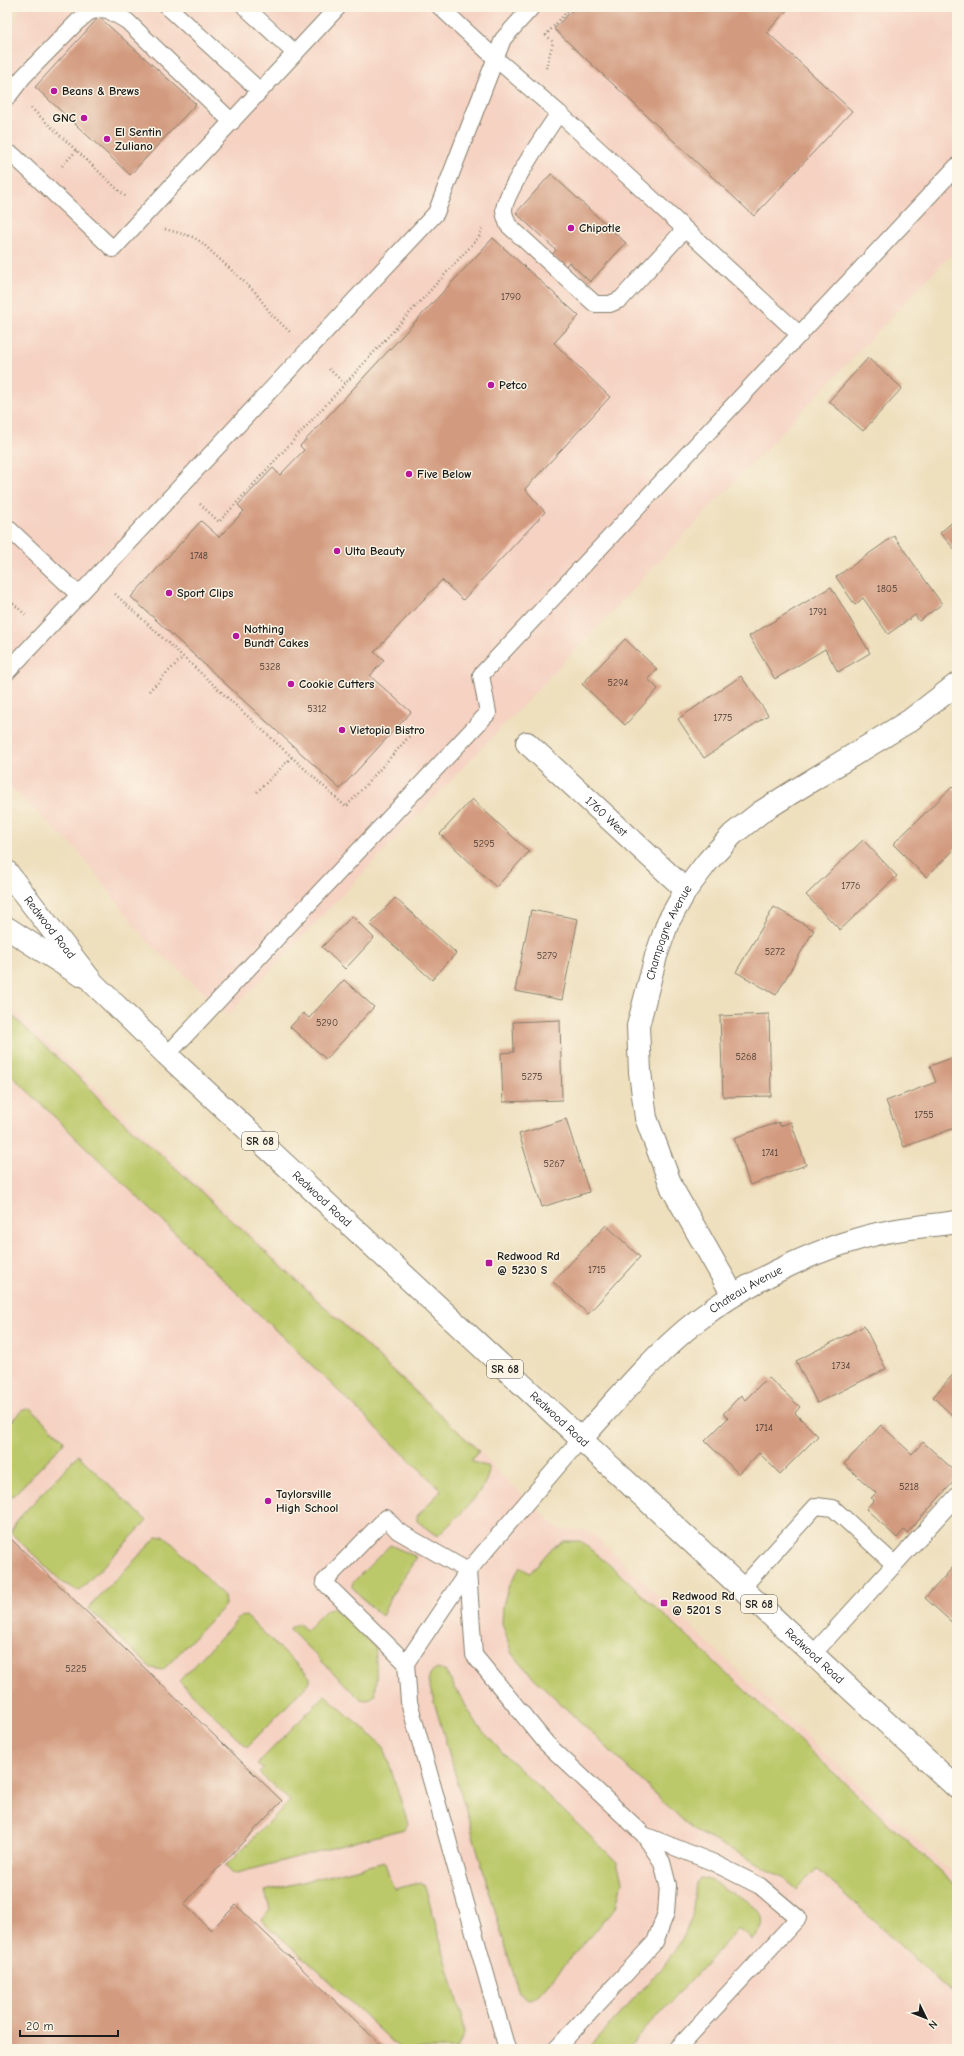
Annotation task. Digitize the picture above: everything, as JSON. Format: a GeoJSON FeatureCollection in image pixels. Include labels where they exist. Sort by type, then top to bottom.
{"type":"FeatureCollection","features":[{"type":"Feature","properties":{"kind":"street","name":"Champagne Avenue"},"geometry":{"type":"LineString","coordinates":[[733,1295],[672,1188],[646,1118],[640,1072],[638,1026],[652,970],[668,922],[686,890],[708,861],[733,834],[762,812],[909,721],[957,684]]}},
{"type":"Feature","properties":{"kind":"street","name":"1760 West"},"geometry":{"type":"LineString","coordinates":[[527,743],[686,890]]}},
{"type":"Feature","properties":{"kind":"street","name":"Redwood Road"},"geometry":{"type":"LineString","coordinates":[[7,872],[93,983],[167,1055],[957,1788]]}},
{"type":"Feature","properties":{"kind":"street","name":"Redwood Road"},"geometry":{"type":"LineString","coordinates":[[7,928],[93,983]]}},
{"type":"Feature","properties":{"kind":"street","name":"Chateau Avenue"},"geometry":{"type":"LineString","coordinates":[[581,1439],[662,1352],[697,1321],[733,1295],[759,1280],[845,1243],[890,1231],[957,1222]]}},
{"type":"Feature","properties":{"kind":"lane"},"geometry":{"type":"LineString","coordinates":[[168,7],[260,92]]}},
{"type":"Feature","properties":{"kind":"lane"},"geometry":{"type":"LineString","coordinates":[[244,7],[296,53]]}},
{"type":"Feature","properties":{"kind":"lane"},"geometry":{"type":"LineString","coordinates":[[9,156],[113,249],[338,7]]}},
{"type":"Feature","properties":{"kind":"lane"},"geometry":{"type":"LineString","coordinates":[[440,7],[495,58],[560,112],[800,335]]}},
{"type":"Feature","properties":{"kind":"lane"},"geometry":{"type":"LineString","coordinates":[[7,672],[436,213],[503,39],[532,7]]}},
{"type":"Feature","properties":{"kind":"lane"},"geometry":{"type":"LineString","coordinates":[[7,98],[23,77],[76,22],[88,12],[100,9],[108,10],[127,20],[232,122]]}},
{"type":"Feature","properties":{"kind":"lane"},"geometry":{"type":"LineString","coordinates":[[560,112],[536,148],[512,190],[504,209],[508,225],[596,304],[610,304],[621,299],[685,229]]}},
{"type":"Feature","properties":{"kind":"lane"},"geometry":{"type":"LineString","coordinates":[[167,1055],[488,713],[481,675],[957,166]]}},
{"type":"Feature","properties":{"kind":"lane"},"geometry":{"type":"LineString","coordinates":[[7,527],[79,595]]}},
{"type":"Feature","properties":{"kind":"lane"},"geometry":{"type":"LineString","coordinates":[[507,2049],[409,1702],[406,1663],[468,1571],[581,1439]]}},
{"type":"Feature","properties":{"kind":"lane"},"geometry":{"type":"LineString","coordinates":[[813,1654],[957,1496]]}},
{"type":"Feature","properties":{"kind":"lane"},"geometry":{"type":"LineString","coordinates":[[742,1588],[816,1506],[833,1508],[894,1564]]}},
{"type":"Feature","properties":{"kind":"lane"},"geometry":{"type":"LineString","coordinates":[[406,1663],[324,1582],[386,1518],[398,1531],[468,1571]]}},
{"type":"Feature","properties":{"kind":"lane"},"geometry":{"type":"LineString","coordinates":[[468,1571],[474,1655],[547,1744],[644,1835],[662,1862],[668,1885],[666,1913],[655,1942],[556,2049]]}},
{"type":"Feature","properties":{"kind":"lane"},"geometry":{"type":"LineString","coordinates":[[644,1835],[712,1862],[760,1886],[798,1918],[677,2049]]}},
{"type":"Feature","properties":{"kind":"path"},"geometry":{"type":"LineString","coordinates":[[536,93],[545,71],[553,42],[546,35],[571,7]]}},
{"type":"Feature","properties":{"kind":"path"},"geometry":{"type":"LineString","coordinates":[[28,105],[130,200]]}},
{"type":"Feature","properties":{"kind":"path"},"geometry":{"type":"LineString","coordinates":[[198,502],[219,522],[479,237],[484,223]]}},
{"type":"Feature","properties":{"kind":"path"},"geometry":{"type":"LineString","coordinates":[[161,228],[193,237],[201,242],[255,292],[272,315],[296,337]]}},
{"type":"Feature","properties":{"kind":"path"},"geometry":{"type":"LineString","coordinates":[[329,369],[345,384]]}},
{"type":"Feature","properties":{"kind":"path"},"geometry":{"type":"LineString","coordinates":[[120,587],[114,593],[346,807],[415,730]]}},
{"type":"Feature","properties":{"kind":"path"},"geometry":{"type":"LineString","coordinates":[[7,598],[29,618]]}},
{"type":"Feature","properties":{"kind":"path"},"geometry":{"type":"LineString","coordinates":[[149,691],[183,657]]}},
{"type":"Feature","properties":{"kind":"path"},"geometry":{"type":"LineString","coordinates":[[257,792],[292,757]]}},
{"type":"Feature","properties":{"kind":"shaded area"},"geometry":{"type":"Polygon","coordinates":[[[20,7],[957,7],[957,248],[228,1015],[145,939],[79,852],[7,784],[7,39],[16,22],[20,7]]]}},
{"type":"Feature","properties":{"kind":"shaded area","name":"Taylorsville High School"},"geometry":{"type":"Polygon","coordinates":[[[7,1004],[478,1448],[499,1473],[559,1529],[585,1530],[596,1537],[957,1878],[957,2049],[7,2049],[7,1004]]]}},
{"type":"Feature","properties":{"kind":"green space"},"geometry":{"type":"Polygon","coordinates":[[[7,1011],[90,1088],[104,1105],[165,1158],[479,1451],[472,1459],[473,1462],[489,1467],[488,1476],[484,1485],[470,1504],[438,1536],[417,1521],[417,1516],[441,1491],[440,1489],[7,1071],[7,1011]]]}},
{"type":"Feature","properties":{"kind":"green space"},"geometry":{"type":"Polygon","coordinates":[[[30,1408],[64,1440],[63,1444],[9,1500],[7,1498],[7,1426],[21,1411],[30,1408]]]}},
{"type":"Feature","properties":{"kind":"green space"},"geometry":{"type":"Polygon","coordinates":[[[78,1455],[147,1521],[79,1591],[63,1583],[11,1533],[18,1519],[78,1455]]]}},
{"type":"Feature","properties":{"kind":"green space"},"geometry":{"type":"Polygon","coordinates":[[[165,1536],[224,1596],[225,1605],[163,1670],[151,1668],[88,1608],[157,1537],[165,1536]]]}},
{"type":"Feature","properties":{"kind":"green space"},"geometry":{"type":"Polygon","coordinates":[[[564,1541],[580,1541],[611,1566],[957,1887],[957,1998],[817,1869],[797,1889],[784,1879],[750,1859],[693,1830],[532,1676],[512,1654],[502,1623],[503,1605],[508,1588],[520,1567],[530,1573],[550,1550],[564,1541]]]}},
{"type":"Feature","properties":{"kind":"green space"},"geometry":{"type":"Polygon","coordinates":[[[390,1545],[417,1557],[391,1596],[382,1616],[374,1610],[352,1587],[353,1582],[390,1545]]]}},
{"type":"Feature","properties":{"kind":"green space"},"geometry":{"type":"Polygon","coordinates":[[[331,1608],[335,1609],[376,1647],[376,1690],[375,1695],[368,1700],[360,1699],[289,1629],[298,1623],[306,1630],[326,1610],[331,1608]]]}},
{"type":"Feature","properties":{"kind":"green space"},"geometry":{"type":"Polygon","coordinates":[[[246,1616],[310,1677],[310,1682],[247,1747],[179,1681],[240,1617],[246,1616]]]}},
{"type":"Feature","properties":{"kind":"green space"},"geometry":{"type":"Polygon","coordinates":[[[437,1669],[445,1671],[478,1726],[502,1752],[617,1862],[622,1881],[616,1907],[539,1994],[528,2000],[519,1993],[428,1681],[430,1674],[437,1669]]]}},
{"type":"Feature","properties":{"kind":"green space"},"geometry":{"type":"Polygon","coordinates":[[[325,1695],[384,1747],[408,1824],[404,1829],[233,1874],[225,1866],[290,1801],[259,1773],[263,1768],[257,1764],[325,1695]]]}},
{"type":"Feature","properties":{"kind":"green space"},"geometry":{"type":"Polygon","coordinates":[[[385,1862],[390,1880],[395,1889],[421,1882],[425,1886],[461,2015],[464,2033],[457,2049],[400,2049],[315,1968],[261,1920],[270,1910],[265,1891],[385,1862]]]}},
{"type":"Feature","properties":{"kind":"green space"},"geometry":{"type":"Polygon","coordinates":[[[700,1878],[707,1879],[752,1904],[761,1916],[759,1931],[752,1940],[738,1929],[627,2049],[588,2049],[664,1965],[675,1950],[685,1934],[692,1916],[696,1883],[700,1878]]]}},
{"type":"Feature","properties":{"kind":"building"},"geometry":{"type":"Polygon","coordinates":[[[575,7],[790,7],[767,32],[852,111],[754,216],[554,29],[575,7]]]}},
{"type":"Feature","properties":{"kind":"building"},"geometry":{"type":"Polygon","coordinates":[[[99,17],[196,104],[130,175],[35,87],[99,17]]]}},
{"type":"Feature","properties":{"kind":"building","name":"Chipotle"},"geometry":{"type":"Polygon","coordinates":[[[551,174],[626,243],[590,282],[569,262],[565,267],[552,255],[556,250],[516,213],[551,174]]]}},
{"type":"Feature","properties":{"kind":"building"},"geometry":{"type":"Polygon","coordinates":[[[493,238],[579,316],[554,343],[610,397],[525,489],[545,512],[463,600],[442,580],[374,652],[384,660],[370,676],[411,712],[340,789],[131,597],[201,521],[219,537],[244,511],[238,505],[273,468],[280,475],[304,450],[300,446],[493,238]]]}},
{"type":"Feature","properties":{"kind":"building"},"geometry":{"type":"Polygon","coordinates":[[[868,358],[902,388],[863,431],[829,401],[868,358]]]}},
{"type":"Feature","properties":{"kind":"building"},"geometry":{"type":"Polygon","coordinates":[[[957,518],[957,552],[940,533],[957,518]]]}},
{"type":"Feature","properties":{"kind":"building"},"geometry":{"type":"Polygon","coordinates":[[[894,536],[942,604],[919,621],[915,615],[888,634],[863,598],[855,605],[836,577],[894,536]]]}},
{"type":"Feature","properties":{"kind":"building"},"geometry":{"type":"Polygon","coordinates":[[[831,587],[870,653],[838,672],[825,649],[775,679],[749,636],[831,587]]]}},
{"type":"Feature","properties":{"kind":"building"},"geometry":{"type":"Polygon","coordinates":[[[625,639],[657,669],[648,679],[658,689],[625,725],[582,684],[625,639]]]}},
{"type":"Feature","properties":{"kind":"building"},"geometry":{"type":"Polygon","coordinates":[[[741,676],[768,715],[704,758],[678,719],[741,676]]]}},
{"type":"Feature","properties":{"kind":"building"},"geometry":{"type":"Polygon","coordinates":[[[952,787],[957,792],[957,847],[926,877],[893,844],[952,787]]]}},
{"type":"Feature","properties":{"kind":"building"},"geometry":{"type":"Polygon","coordinates":[[[472,799],[529,852],[496,887],[440,834],[472,799]]]}},
{"type":"Feature","properties":{"kind":"building"},"geometry":{"type":"Polygon","coordinates":[[[863,840],[897,876],[840,930],[806,895],[863,840]]]}},
{"type":"Feature","properties":{"kind":"building"},"geometry":{"type":"Polygon","coordinates":[[[395,898],[456,953],[432,980],[370,924],[395,898]]]}},
{"type":"Feature","properties":{"kind":"building"},"geometry":{"type":"Polygon","coordinates":[[[774,907],[814,930],[776,995],[736,972],[774,907]]]}},
{"type":"Feature","properties":{"kind":"building"},"geometry":{"type":"Polygon","coordinates":[[[531,910],[578,919],[562,1000],[515,991],[531,910]]]}},
{"type":"Feature","properties":{"kind":"building"},"geometry":{"type":"Polygon","coordinates":[[[352,916],[374,938],[345,969],[322,947],[352,916]]]}},
{"type":"Feature","properties":{"kind":"building"},"geometry":{"type":"Polygon","coordinates":[[[344,980],[374,1007],[326,1059],[290,1027],[303,1013],[309,1018],[344,980]]]}},
{"type":"Feature","properties":{"kind":"building"},"geometry":{"type":"Polygon","coordinates":[[[769,1014],[771,1096],[723,1097],[720,1016],[769,1014]]]}},
{"type":"Feature","properties":{"kind":"building"},"geometry":{"type":"Polygon","coordinates":[[[560,1020],[562,1100],[503,1102],[501,1053],[514,1052],[513,1022],[560,1020]]]}},
{"type":"Feature","properties":{"kind":"building"},"geometry":{"type":"Polygon","coordinates":[[[954,1057],[957,1066],[957,1127],[904,1147],[886,1101],[936,1082],[930,1066],[954,1057]]]}},
{"type":"Feature","properties":{"kind":"building"},"geometry":{"type":"Polygon","coordinates":[[[566,1119],[589,1192],[542,1207],[519,1134],[566,1119]]]}},
{"type":"Feature","properties":{"kind":"building"},"geometry":{"type":"Polygon","coordinates":[[[779,1122],[780,1126],[791,1122],[806,1165],[750,1185],[734,1138],[779,1122]]]}},
{"type":"Feature","properties":{"kind":"building"},"geometry":{"type":"Polygon","coordinates":[[[606,1225],[640,1257],[588,1314],[553,1282],[606,1225]]]}},
{"type":"Feature","properties":{"kind":"building"},"geometry":{"type":"Polygon","coordinates":[[[864,1326],[886,1369],[817,1403],[796,1361],[864,1326]]]}},
{"type":"Feature","properties":{"kind":"building"},"geometry":{"type":"Polygon","coordinates":[[[957,1370],[957,1420],[933,1397],[957,1370]]]}},
{"type":"Feature","properties":{"kind":"building"},"geometry":{"type":"Polygon","coordinates":[[[768,1377],[800,1407],[795,1413],[818,1436],[780,1474],[759,1453],[739,1474],[705,1441],[728,1418],[723,1414],[741,1395],[745,1400],[768,1377]]]}},
{"type":"Feature","properties":{"kind":"building"},"geometry":{"type":"Polygon","coordinates":[[[881,1425],[912,1454],[923,1442],[957,1473],[957,1478],[907,1533],[904,1530],[897,1538],[866,1509],[874,1500],[871,1498],[876,1493],[844,1464],[881,1425]]]}},
{"type":"Feature","properties":{"kind":"building"},"geometry":{"type":"Polygon","coordinates":[[[7,1535],[282,1801],[184,1904],[211,1930],[236,1905],[385,2049],[7,2049],[7,1535]]]}},
{"type":"Feature","properties":{"kind":"building"},"geometry":{"type":"Polygon","coordinates":[[[957,1563],[957,1627],[925,1598],[957,1563]]]}},
{"type":"Feature","properties":{"kind":"place","name":"Beans & Brews"},"geometry":{"type":"Point","coordinates":[54,91]}},
{"type":"Feature","properties":{"kind":"place","name":"GNC"},"geometry":{"type":"Point","coordinates":[84,118]}},
{"type":"Feature","properties":{"kind":"place","name":"El Sentin Zuliano"},"geometry":{"type":"Point","coordinates":[107,139]}},
{"type":"Feature","properties":{"kind":"place","name":"Chipotle"},"geometry":{"type":"Point","coordinates":[571,228]}},
{"type":"Feature","properties":{"kind":"place","name":"Petco"},"geometry":{"type":"Point","coordinates":[491,385]}},
{"type":"Feature","properties":{"kind":"place","name":"Five Below"},"geometry":{"type":"Point","coordinates":[409,474]}},
{"type":"Feature","properties":{"kind":"place","name":"Ulta Beauty"},"geometry":{"type":"Point","coordinates":[337,551]}},
{"type":"Feature","properties":{"kind":"place","name":"Sport Clips"},"geometry":{"type":"Point","coordinates":[169,593]}},
{"type":"Feature","properties":{"kind":"place","name":"Nothing Bundt Cakes"},"geometry":{"type":"Point","coordinates":[236,636]}},
{"type":"Feature","properties":{"kind":"place","name":"Cookie Cutters"},"geometry":{"type":"Point","coordinates":[291,684]}},
{"type":"Feature","properties":{"kind":"place","name":"Vietopia Bistro"},"geometry":{"type":"Point","coordinates":[342,730]}},
{"type":"Feature","properties":{"kind":"place","name":"Redwood Rd @ 5230 S"},"geometry":{"type":"Point","coordinates":[489,1263]}},
{"type":"Feature","properties":{"kind":"place","name":"Taylorsville High School"},"geometry":{"type":"Point","coordinates":[268,1501]}},
{"type":"Feature","properties":{"kind":"place","name":"Redwood Rd @ 5201 S"},"geometry":{"type":"Point","coordinates":[664,1603]}}]}
